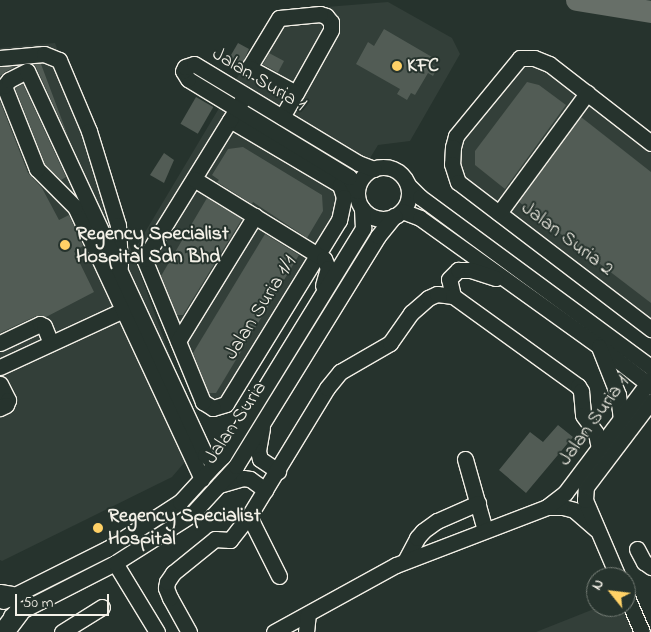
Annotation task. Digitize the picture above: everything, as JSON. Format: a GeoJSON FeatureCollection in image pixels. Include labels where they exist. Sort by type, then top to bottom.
{"type":"FeatureCollection","features":[{"type":"Feature","properties":{"kind":"main road"},"geometry":{"type":"LineString","coordinates":[[4,632],[8,602]]}},
{"type":"Feature","properties":{"kind":"street"},"geometry":{"type":"LineString","coordinates":[[282,117],[296,93],[332,30],[332,22],[326,16],[320,14],[280,18],[250,66],[250,68],[296,93]]}},
{"type":"Feature","properties":{"kind":"street"},"geometry":{"type":"LineString","coordinates":[[0,58],[44,54],[59,60],[89,131],[118,225],[120,272]]}},
{"type":"Feature","properties":{"kind":"street","name":"Jalan Suria 2"},"geometry":{"type":"LineString","coordinates":[[587,93],[549,64],[534,58],[520,58],[456,136],[452,164],[458,182],[651,328]]}},
{"type":"Feature","properties":{"kind":"street","name":"Jalan Suria 1"},"geometry":{"type":"LineString","coordinates":[[357,191],[349,176],[233,114],[188,79],[183,71],[185,67],[194,64],[358,163],[374,168]]}},
{"type":"Feature","properties":{"kind":"street"},"geometry":{"type":"LineString","coordinates":[[202,479],[129,307],[120,272],[27,71],[9,80],[4,86],[37,169],[75,207],[129,307],[206,455],[215,464]]}},
{"type":"Feature","properties":{"kind":"street"},"geometry":{"type":"LineString","coordinates":[[499,212],[587,93],[651,142]]}},
{"type":"Feature","properties":{"kind":"street"},"geometry":{"type":"LineString","coordinates":[[245,95],[194,179],[327,261],[328,268],[317,303]]}},
{"type":"Feature","properties":{"kind":"street","name":"Jalan Suria 1/1"},"geometry":{"type":"LineString","coordinates":[[194,179],[144,259],[203,402],[213,408],[226,404],[338,220],[344,196],[340,185],[233,114]]}},
{"type":"Feature","properties":{"kind":"street"},"geometry":{"type":"LineString","coordinates":[[385,166],[393,168],[405,178],[409,186],[407,204],[398,214],[377,218],[362,208],[357,191],[363,176],[374,168],[385,166]]}},
{"type":"Feature","properties":{"kind":"street","name":"Jalan Suria 1"},"geometry":{"type":"LineString","coordinates":[[409,186],[420,197],[651,367]]}},
{"type":"Feature","properties":{"kind":"street","name":"Jalan Suria"},"geometry":{"type":"LineString","coordinates":[[0,622],[8,602],[107,549],[180,502],[223,456],[363,228],[362,208]]}},
{"type":"Feature","properties":{"kind":"street","name":"Jalan Suria 1"},"geometry":{"type":"LineString","coordinates":[[282,631],[345,592],[405,561],[548,507],[566,493],[599,448],[624,423],[650,383],[420,218],[398,214]]}},
{"type":"Feature","properties":{"kind":"street","name":"Jalan Suria"},"geometry":{"type":"LineString","coordinates":[[8,602],[115,563],[191,515],[236,466],[378,236],[398,214]]}},
{"type":"Feature","properties":{"kind":"street"},"geometry":{"type":"LineString","coordinates":[[178,341],[255,216]]}},
{"type":"Feature","properties":{"kind":"street"},"geometry":{"type":"LineString","coordinates":[[453,296],[449,279],[458,270],[471,270],[509,282]]}},
{"type":"Feature","properties":{"kind":"street"},"geometry":{"type":"LineString","coordinates":[[189,632],[166,588],[167,582],[173,573],[214,539],[230,540],[249,516],[327,388],[340,372],[390,343],[411,313],[428,298],[437,294],[453,296],[578,386],[581,391],[583,415],[596,433],[599,448]]}},
{"type":"Feature","properties":{"kind":"street"},"geometry":{"type":"LineString","coordinates":[[0,367],[129,307]]}},
{"type":"Feature","properties":{"kind":"street"},"geometry":{"type":"LineString","coordinates":[[0,343],[40,324],[44,326],[51,343]]}},
{"type":"Feature","properties":{"kind":"street"},"geometry":{"type":"LineString","coordinates":[[599,346],[618,395],[624,423]]}},
{"type":"Feature","properties":{"kind":"street"},"geometry":{"type":"LineString","coordinates":[[0,384],[8,400],[6,405],[0,408]]}},
{"type":"Feature","properties":{"kind":"street"},"geometry":{"type":"LineString","coordinates":[[613,567],[585,500],[586,487],[624,423],[651,401]]}},
{"type":"Feature","properties":{"kind":"street"},"geometry":{"type":"LineString","coordinates":[[592,426],[651,420]]}},
{"type":"Feature","properties":{"kind":"street"},"geometry":{"type":"LineString","coordinates":[[263,422],[258,451],[260,459],[278,471]]}},
{"type":"Feature","properties":{"kind":"street"},"geometry":{"type":"LineString","coordinates":[[465,459],[485,530]]}},
{"type":"Feature","properties":{"kind":"street"},"geometry":{"type":"LineString","coordinates":[[218,485],[243,478],[250,479],[265,490]]}},
{"type":"Feature","properties":{"kind":"street"},"geometry":{"type":"LineString","coordinates":[[405,561],[417,538],[424,531],[437,521],[478,503]]}},
{"type":"Feature","properties":{"kind":"street"},"geometry":{"type":"LineString","coordinates":[[548,507],[563,507],[574,510],[598,532]]}},
{"type":"Feature","properties":{"kind":"street"},"geometry":{"type":"LineString","coordinates":[[249,516],[279,576]]}},
{"type":"Feature","properties":{"kind":"street"},"geometry":{"type":"LineString","coordinates":[[637,549],[644,562],[651,567]]}},
{"type":"Feature","properties":{"kind":"street"},"geometry":{"type":"LineString","coordinates":[[115,563],[157,632]]}},
{"type":"Feature","properties":{"kind":"street"},"geometry":{"type":"LineString","coordinates":[[62,632],[102,607]]}},
{"type":"Feature","properties":{"kind":"street"},"geometry":{"type":"LineString","coordinates":[[306,632],[308,614]]}},
{"type":"Feature","properties":{"kind":"street"},"geometry":{"type":"LineString","coordinates":[[636,617],[642,632]]}},
{"type":"Feature","properties":{"kind":"shaded area"},"geometry":{"type":"Polygon","coordinates":[[[388,2],[452,38],[460,54],[410,141],[378,145],[215,413],[199,405],[135,249],[277,11],[388,2]]]}},
{"type":"Feature","properties":{"kind":"shaded area","name":"Regency Specialist Hospital Sdn Bhd"},"geometry":{"type":"Polygon","coordinates":[[[55,43],[202,442],[172,477],[2,561],[0,560],[0,48],[55,43]]]}},
{"type":"Feature","properties":{"kind":"shaded area"},"geometry":{"type":"Polygon","coordinates":[[[534,53],[651,136],[651,334],[454,185],[449,145],[534,53]]]}},
{"type":"Feature","properties":{"kind":"shaded area"},"geometry":{"type":"Polygon","coordinates":[[[586,612],[586,617],[631,617],[639,632],[536,632],[586,612]]]}},
{"type":"Feature","properties":{"kind":"building","name":"KFC"},"geometry":{"type":"Polygon","coordinates":[[[384,29],[432,57],[429,63],[437,68],[433,76],[428,73],[415,95],[411,93],[407,100],[397,94],[400,89],[356,64],[368,42],[374,46],[384,29]]]}},
{"type":"Feature","properties":{"kind":"building"},"geometry":{"type":"Polygon","coordinates":[[[238,43],[249,49],[240,69],[227,62],[238,43]]]}},
{"type":"Feature","properties":{"kind":"building"},"geometry":{"type":"Polygon","coordinates":[[[269,53],[284,61],[278,72],[263,64],[269,53]]]}},
{"type":"Feature","properties":{"kind":"building"},"geometry":{"type":"Polygon","coordinates":[[[33,64],[41,64],[69,139],[36,67],[33,64]]]}},
{"type":"Feature","properties":{"kind":"building"},"geometry":{"type":"Polygon","coordinates":[[[16,66],[5,72],[0,76],[0,67],[16,66]]]}},
{"type":"Feature","properties":{"kind":"building"},"geometry":{"type":"Polygon","coordinates":[[[527,82],[539,85],[566,105],[505,189],[475,165],[475,151],[527,82]]]}},
{"type":"Feature","properties":{"kind":"building"},"geometry":{"type":"Polygon","coordinates":[[[23,84],[66,177],[61,180],[45,164],[15,88],[23,84]]]}},
{"type":"Feature","properties":{"kind":"building"},"geometry":{"type":"Polygon","coordinates":[[[196,97],[213,107],[198,134],[180,124],[196,97]]]}},
{"type":"Feature","properties":{"kind":"building"},"geometry":{"type":"Polygon","coordinates":[[[0,101],[28,173],[42,188],[59,220],[69,215],[83,246],[74,251],[94,292],[46,317],[36,316],[0,333],[0,101]]]}},
{"type":"Feature","properties":{"kind":"building"},"geometry":{"type":"Polygon","coordinates":[[[581,117],[651,172],[651,303],[519,202],[581,117]]]}},
{"type":"Feature","properties":{"kind":"building"},"geometry":{"type":"Polygon","coordinates":[[[243,147],[322,195],[323,211],[307,238],[253,202],[252,204],[217,182],[219,180],[212,175],[228,149],[243,147]]]}},
{"type":"Feature","properties":{"kind":"building"},"geometry":{"type":"Polygon","coordinates":[[[164,153],[174,160],[164,183],[150,175],[164,153]]]}},
{"type":"Feature","properties":{"kind":"building"},"geometry":{"type":"Polygon","coordinates":[[[207,198],[242,219],[183,315],[177,315],[161,276],[207,198]]]}},
{"type":"Feature","properties":{"kind":"building"},"geometry":{"type":"Polygon","coordinates":[[[265,234],[299,255],[216,393],[209,393],[193,353],[265,234]]]}},
{"type":"Feature","properties":{"kind":"building"},"geometry":{"type":"Polygon","coordinates":[[[558,425],[573,437],[526,493],[499,470],[530,432],[543,442],[558,425]]]}},
{"type":"Feature","properties":{"kind":"waterway"},"geometry":{"type":"LineString","coordinates":[[577,0],[651,12]]}},
{"type":"Feature","properties":{"kind":"place","name":"KFC"},"geometry":{"type":"Point","coordinates":[397,66]}},
{"type":"Feature","properties":{"kind":"place","name":"Regency Specialist Hospital Sdn Bhd"},"geometry":{"type":"Point","coordinates":[65,245]}},
{"type":"Feature","properties":{"kind":"place","name":"Regency Specialist Hospital"},"geometry":{"type":"Point","coordinates":[98,528]}}]}
